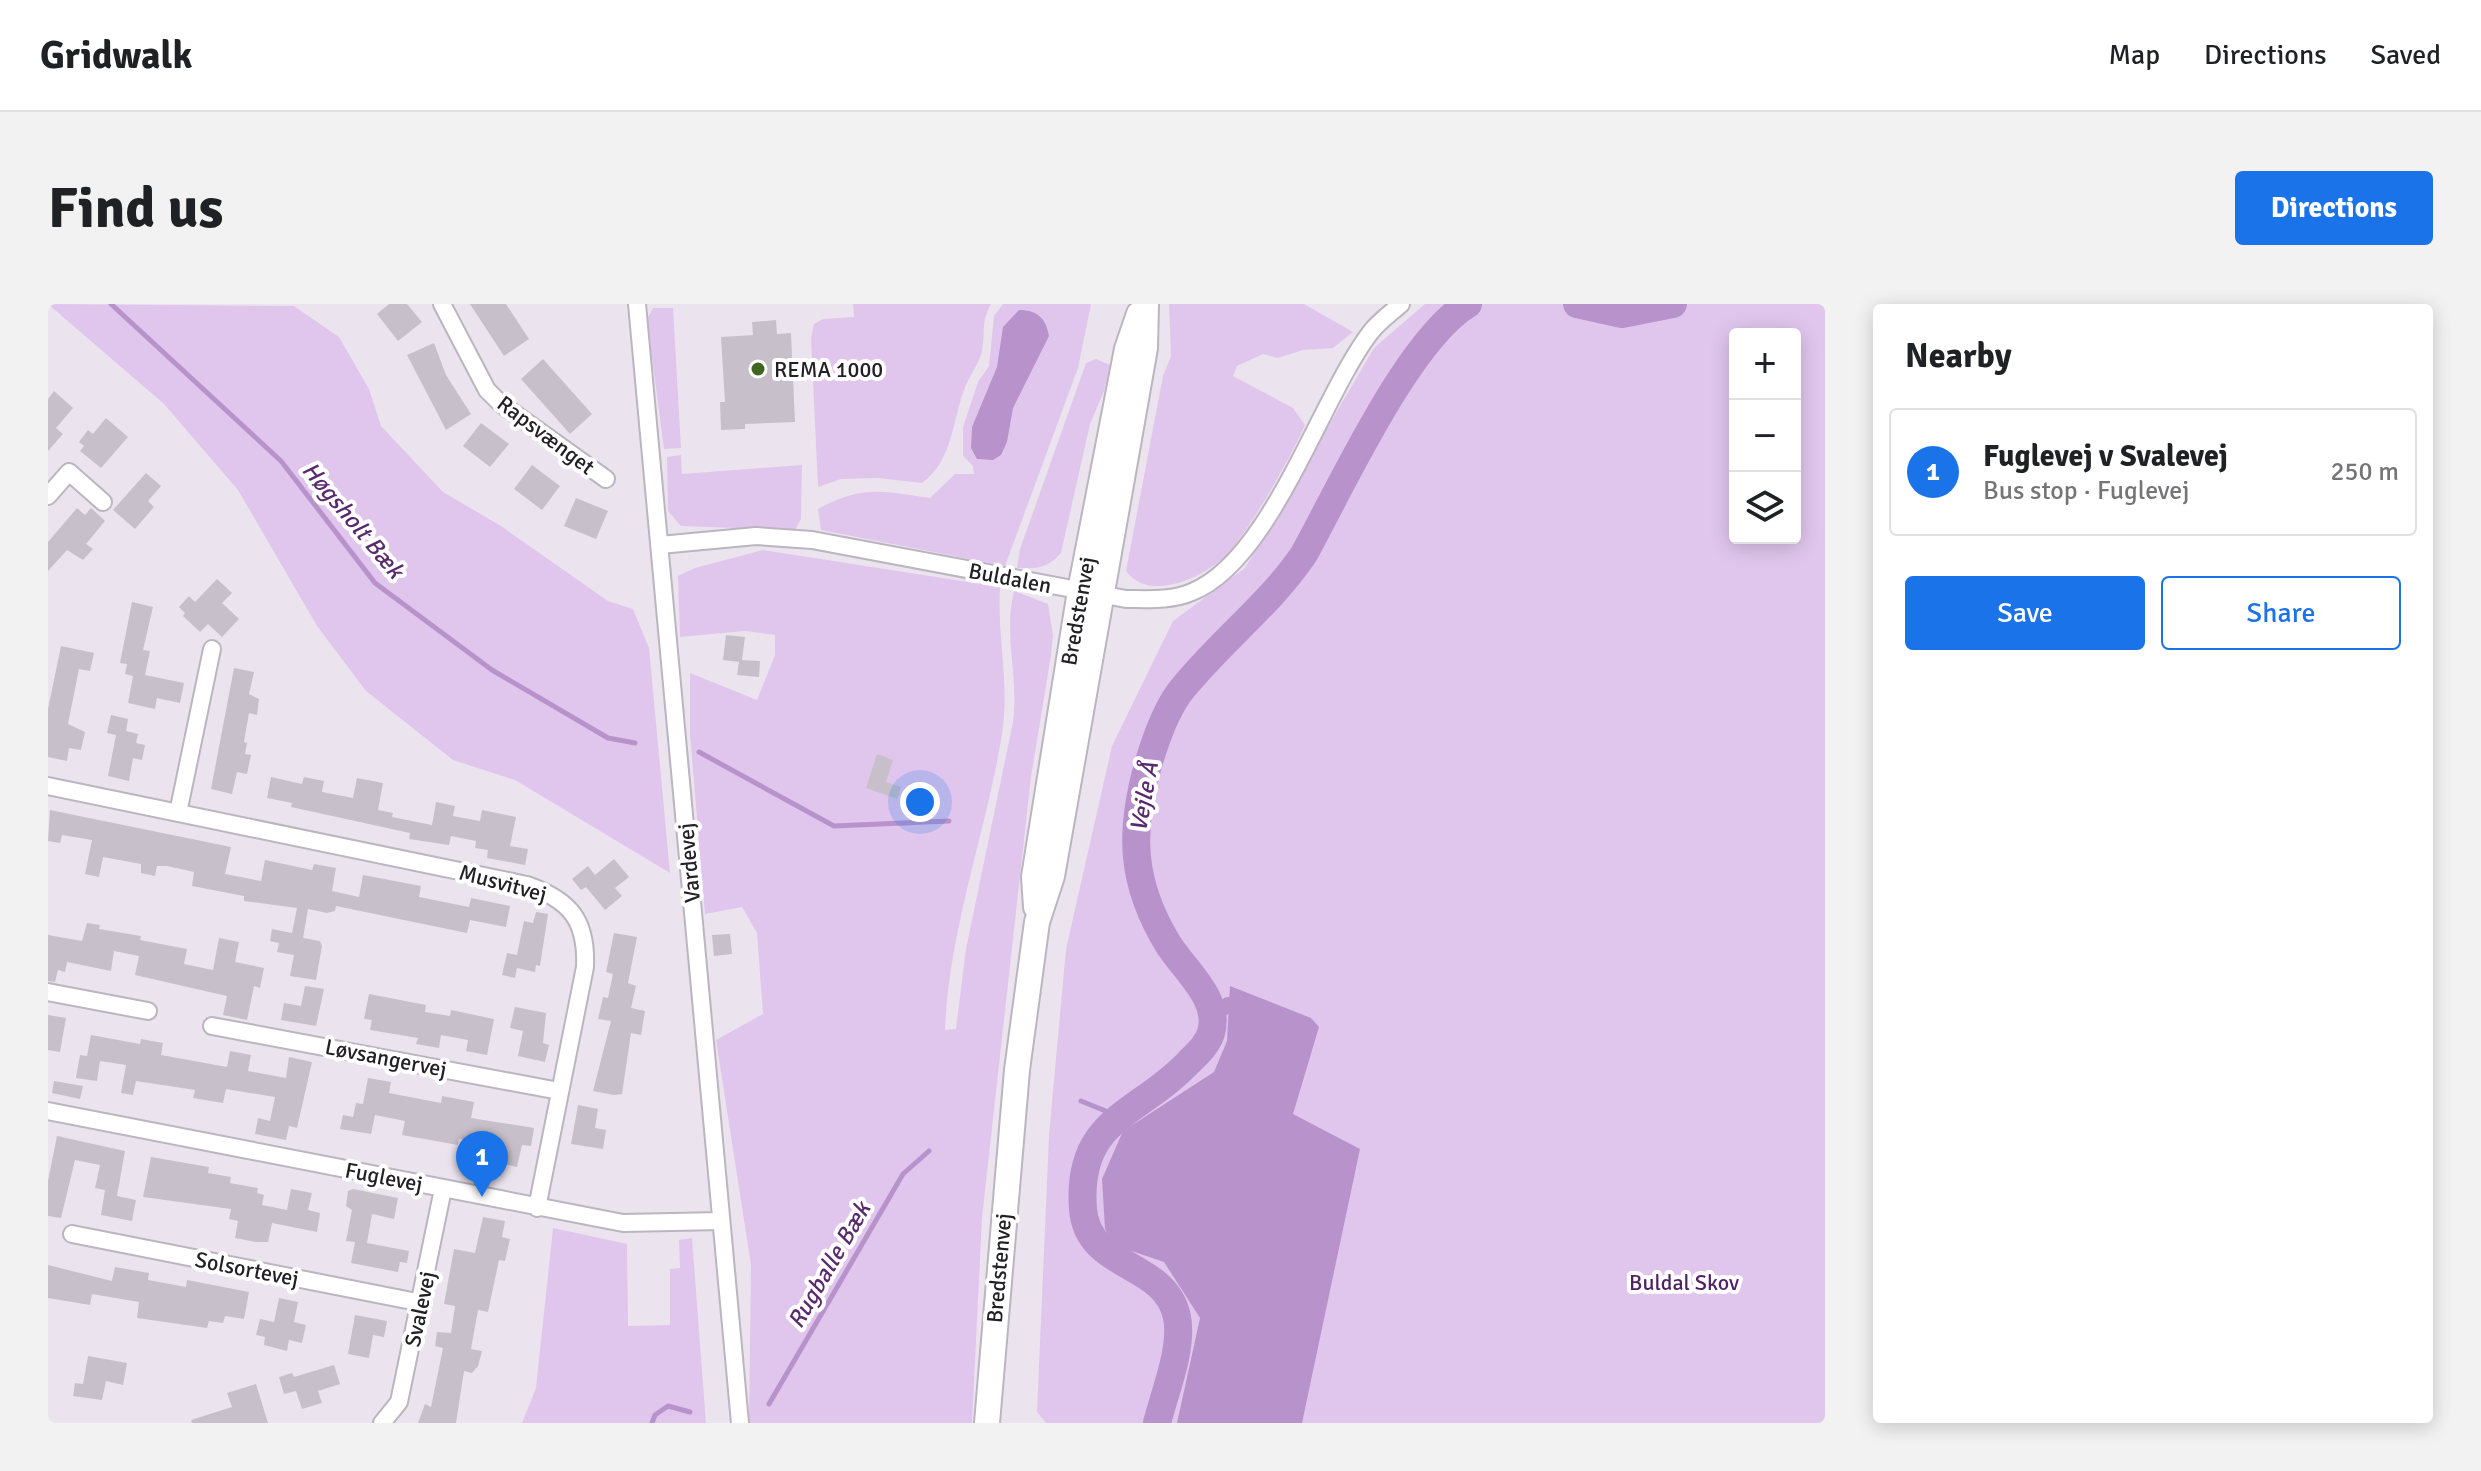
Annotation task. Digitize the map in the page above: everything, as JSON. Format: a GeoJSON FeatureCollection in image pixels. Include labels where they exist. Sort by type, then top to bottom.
{"type":"FeatureCollection","features":[{"type":"Feature","properties":{"kind":"highway","name":"Bredstenvej"},"geometry":{"type":"LineString","coordinates":[[987,1423],[1017,1070],[1037,922],[1052,876],[1127,349],[1144,304]]}},
{"type":"Feature","properties":{"kind":"street","name":"Rapsvænget"},"geometry":{"type":"LineString","coordinates":[[442,304],[493,397],[606,479]]}},
{"type":"Feature","properties":{"kind":"street","name":"Vardevej"},"geometry":{"type":"LineString","coordinates":[[637,304],[740,1423]]}},
{"type":"Feature","properties":{"kind":"street","name":"Buldalen"},"geometry":{"type":"LineString","coordinates":[[660,545],[756,536],[812,540],[1091,593],[1163,599],[1193,592],[1219,574],[1256,532],[1371,332],[1401,304]]}},
{"type":"Feature","properties":{"kind":"street"},"geometry":{"type":"LineString","coordinates":[[48,496],[69,472],[103,502]]}},
{"type":"Feature","properties":{"kind":"street"},"geometry":{"type":"LineString","coordinates":[[178,813],[212,649]]}},
{"type":"Feature","properties":{"kind":"street","name":"Musvitvej"},"geometry":{"type":"LineString","coordinates":[[48,786],[527,885],[552,894],[572,912],[582,931],[585,967],[537,1208]]}},
{"type":"Feature","properties":{"kind":"street"},"geometry":{"type":"LineString","coordinates":[[48,992],[148,1011]]}},
{"type":"Feature","properties":{"kind":"street","name":"Løvsangervej"},"geometry":{"type":"LineString","coordinates":[[212,1026],[559,1091]]}},
{"type":"Feature","properties":{"kind":"street","name":"Fuglevej"},"geometry":{"type":"LineString","coordinates":[[48,1111],[623,1223],[721,1221]]}},
{"type":"Feature","properties":{"kind":"street","name":"Svalevej"},"geometry":{"type":"LineString","coordinates":[[382,1423],[399,1402],[422,1303],[443,1189]]}},
{"type":"Feature","properties":{"kind":"street","name":"Solsortevej"},"geometry":{"type":"LineString","coordinates":[[72,1234],[422,1303]]}},
{"type":"Feature","properties":{"kind":"green space"},"geometry":{"type":"Polygon","coordinates":[[[48,304],[294,306],[339,337],[369,389],[381,426],[443,492],[501,526],[608,601],[633,609],[649,648],[670,873],[515,780],[453,760],[366,691],[317,626],[238,490],[164,404],[48,304]]]}},
{"type":"Feature","properties":{"kind":"green space"},"geometry":{"type":"Polygon","coordinates":[[[853,304],[991,304],[984,322],[981,355],[961,398],[946,451],[933,474],[922,483],[878,478],[841,479],[818,487],[811,338],[814,324],[823,319],[854,317],[853,304]]]}},
{"type":"Feature","properties":{"kind":"green space"},"geometry":{"type":"Polygon","coordinates":[[[1003,304],[1091,304],[1078,368],[1005,566],[821,530],[818,509],[833,501],[872,492],[930,498],[955,474],[974,474],[973,466],[963,456],[963,427],[978,382],[989,366],[994,316],[1003,304]]]}},
{"type":"Feature","properties":{"kind":"green space"},"geometry":{"type":"Polygon","coordinates":[[[1169,304],[1304,304],[1353,332],[1333,348],[1303,350],[1278,358],[1263,354],[1237,366],[1233,376],[1293,408],[1305,425],[1270,491],[1229,552],[1196,576],[1177,583],[1153,586],[1136,581],[1126,571],[1163,376],[1171,356],[1169,304]]]}},
{"type":"Feature","properties":{"kind":"green space","name":"Buldal Skov"},"geometry":{"type":"Polygon","coordinates":[[[1425,304],[1825,304],[1825,1423],[1046,1423],[1037,1412],[1049,1135],[1066,949],[1112,746],[1173,621],[1245,568],[1374,348],[1425,304]]]}},
{"type":"Feature","properties":{"kind":"green space"},"geometry":{"type":"Polygon","coordinates":[[[653,308],[673,308],[681,448],[664,449],[647,319],[653,308]]]}},
{"type":"Feature","properties":{"kind":"green space"},"geometry":{"type":"Polygon","coordinates":[[[1096,359],[1110,365],[1104,391],[1090,424],[1061,553],[1042,566],[1017,568],[1020,549],[1086,363],[1096,359]]]}},
{"type":"Feature","properties":{"kind":"green space"},"geometry":{"type":"Polygon","coordinates":[[[681,455],[682,474],[802,465],[801,519],[795,530],[681,526],[668,511],[667,457],[681,455]]]}},
{"type":"Feature","properties":{"kind":"green space"},"geometry":{"type":"Polygon","coordinates":[[[763,550],[1000,587],[1005,697],[1002,734],[953,955],[945,1030],[956,1029],[966,949],[1013,722],[1010,624],[1014,591],[1048,604],[1053,635],[1051,655],[1031,777],[982,1218],[972,1423],[749,1423],[751,1265],[716,1040],[763,1014],[757,933],[742,907],[705,914],[690,734],[690,673],[757,700],[775,655],[775,635],[745,631],[680,637],[678,576],[695,568],[763,550]]]}},
{"type":"Feature","properties":{"kind":"green space"},"geometry":{"type":"Polygon","coordinates":[[[553,1228],[627,1244],[628,1326],[670,1325],[670,1269],[680,1268],[679,1240],[692,1238],[706,1423],[522,1423],[536,1388],[553,1228]]]}},
{"type":"Feature","properties":{"kind":"shaded area"},"geometry":{"type":"Polygon","coordinates":[[[1019,310],[1040,316],[1049,336],[1013,408],[1007,442],[1001,455],[993,460],[977,459],[971,448],[972,427],[997,367],[1003,327],[1019,310]]]}},
{"type":"Feature","properties":{"kind":"shaded area"},"geometry":{"type":"Polygon","coordinates":[[[1230,986],[1311,1018],[1319,1027],[1293,1114],[1360,1149],[1302,1423],[1177,1423],[1200,1318],[1164,1262],[1114,1245],[1105,1229],[1102,1179],[1123,1131],[1214,1072],[1227,1041],[1230,986]]]}},
{"type":"Feature","properties":{"kind":"building"},"geometry":{"type":"Polygon","coordinates":[[[389,304],[407,304],[422,322],[398,341],[377,314],[389,304]]]}},
{"type":"Feature","properties":{"kind":"building"},"geometry":{"type":"Polygon","coordinates":[[[470,304],[506,304],[529,339],[504,356],[470,304]]]}},
{"type":"Feature","properties":{"kind":"building","name":"REMA 1000"},"geometry":{"type":"Polygon","coordinates":[[[776,320],[777,334],[791,333],[795,422],[745,424],[745,429],[721,430],[720,402],[725,402],[721,337],[753,335],[752,322],[776,320]]]}},
{"type":"Feature","properties":{"kind":"building"},"geometry":{"type":"Polygon","coordinates":[[[434,343],[446,375],[471,414],[446,430],[407,355],[434,343]]]}},
{"type":"Feature","properties":{"kind":"building"},"geometry":{"type":"Polygon","coordinates":[[[543,359],[592,414],[570,434],[521,379],[543,359]]]}},
{"type":"Feature","properties":{"kind":"building"},"geometry":{"type":"Polygon","coordinates":[[[54,391],[73,408],[56,428],[63,434],[48,451],[48,399],[54,391]]]}},
{"type":"Feature","properties":{"kind":"building"},"geometry":{"type":"Polygon","coordinates":[[[106,418],[128,437],[101,468],[80,451],[84,446],[79,442],[88,430],[93,434],[106,418]]]}},
{"type":"Feature","properties":{"kind":"building"},"geometry":{"type":"Polygon","coordinates":[[[481,423],[509,444],[490,467],[463,446],[481,423]]]}},
{"type":"Feature","properties":{"kind":"building"},"geometry":{"type":"Polygon","coordinates":[[[532,465],[560,486],[542,510],[514,489],[532,465]]]}},
{"type":"Feature","properties":{"kind":"building"},"geometry":{"type":"Polygon","coordinates":[[[146,473],[161,486],[148,501],[154,507],[135,529],[113,510],[146,473]]]}},
{"type":"Feature","properties":{"kind":"building"},"geometry":{"type":"Polygon","coordinates":[[[576,498],[608,511],[596,539],[564,526],[576,498]]]}},
{"type":"Feature","properties":{"kind":"building"},"geometry":{"type":"Polygon","coordinates":[[[77,508],[85,515],[91,508],[105,521],[86,544],[93,549],[83,560],[67,550],[48,571],[48,542],[77,508]]]}},
{"type":"Feature","properties":{"kind":"building"},"geometry":{"type":"Polygon","coordinates":[[[217,579],[232,593],[222,603],[239,619],[222,637],[208,624],[200,632],[183,616],[185,613],[179,607],[189,596],[195,602],[217,579]]]}},
{"type":"Feature","properties":{"kind":"building"},"geometry":{"type":"Polygon","coordinates":[[[132,602],[153,607],[143,650],[150,651],[145,675],[184,683],[180,703],[157,698],[155,709],[128,703],[133,676],[125,674],[127,664],[120,663],[132,602]]]}},
{"type":"Feature","properties":{"kind":"building"},"geometry":{"type":"Polygon","coordinates":[[[726,635],[745,637],[742,660],[760,661],[759,677],[737,675],[739,662],[723,660],[726,635]]]}},
{"type":"Feature","properties":{"kind":"building"},"geometry":{"type":"Polygon","coordinates":[[[61,646],[94,653],[90,671],[79,669],[68,724],[85,732],[81,750],[69,748],[67,761],[48,757],[48,709],[61,646]]]}},
{"type":"Feature","properties":{"kind":"building"},"geometry":{"type":"Polygon","coordinates":[[[234,668],[254,672],[249,694],[259,699],[257,715],[249,713],[244,742],[247,743],[245,754],[251,755],[247,774],[237,772],[232,794],[211,789],[234,668]]]}},
{"type":"Feature","properties":{"kind":"building"},"geometry":{"type":"Polygon","coordinates":[[[111,715],[128,719],[126,731],[138,734],[136,743],[145,745],[142,760],[133,758],[129,781],[108,776],[116,735],[107,733],[111,715]]]}},
{"type":"Feature","properties":{"kind":"building"},"geometry":{"type":"Polygon","coordinates":[[[877,754],[893,760],[886,782],[901,787],[897,799],[866,788],[877,754]]]}},
{"type":"Feature","properties":{"kind":"building"},"geometry":{"type":"Polygon","coordinates":[[[271,777],[302,784],[304,777],[324,781],[322,792],[353,798],[357,778],[383,783],[378,810],[393,813],[392,817],[432,825],[436,802],[455,806],[453,816],[480,821],[482,810],[516,817],[510,846],[528,849],[525,865],[487,858],[488,850],[475,848],[476,841],[451,836],[449,845],[409,839],[410,833],[291,807],[292,803],[267,798],[271,777]]]}},
{"type":"Feature","properties":{"kind":"building"},"geometry":{"type":"Polygon","coordinates":[[[50,810],[231,847],[225,874],[261,881],[265,860],[312,870],[314,864],[336,868],[332,891],[359,897],[363,875],[421,886],[419,897],[469,907],[471,898],[510,906],[506,927],[470,920],[467,933],[336,906],[335,911],[327,913],[308,909],[303,938],[320,941],[322,946],[316,980],[290,976],[294,955],[277,952],[279,943],[270,941],[272,929],[292,933],[297,908],[244,901],[244,896],[192,886],[194,872],[167,866],[157,866],[155,876],[141,873],[141,864],[103,857],[99,877],[85,874],[92,840],[62,835],[60,843],[48,841],[50,810]]]}},
{"type":"Feature","properties":{"kind":"building"},"geometry":{"type":"Polygon","coordinates":[[[614,859],[629,877],[615,888],[622,896],[605,910],[586,887],[581,890],[572,879],[588,866],[595,875],[614,859]]]}},
{"type":"Feature","properties":{"kind":"building"},"geometry":{"type":"Polygon","coordinates":[[[536,912],[548,914],[540,966],[536,965],[535,972],[517,968],[515,978],[502,975],[507,953],[517,955],[524,921],[533,923],[536,912]]]}},
{"type":"Feature","properties":{"kind":"building"},"geometry":{"type":"Polygon","coordinates":[[[87,923],[100,925],[99,929],[141,936],[140,940],[187,949],[184,964],[213,970],[219,938],[239,942],[235,962],[264,968],[260,988],[254,986],[247,1020],[223,1015],[227,996],[135,975],[139,956],[114,951],[111,971],[67,962],[65,972],[58,970],[55,982],[48,981],[48,935],[82,941],[87,923]]]}},
{"type":"Feature","properties":{"kind":"building"},"geometry":{"type":"Polygon","coordinates":[[[614,933],[637,937],[628,983],[636,986],[631,1008],[645,1011],[641,1035],[631,1033],[622,1094],[614,1095],[593,1091],[611,1021],[598,1019],[603,997],[608,998],[613,974],[606,972],[614,933]]]}},
{"type":"Feature","properties":{"kind":"building"},"geometry":{"type":"Polygon","coordinates":[[[730,934],[732,954],[714,956],[712,935],[730,934]]]}},
{"type":"Feature","properties":{"kind":"building"},"geometry":{"type":"Polygon","coordinates":[[[305,986],[324,989],[316,1026],[281,1020],[284,1003],[301,1006],[305,986]]]}},
{"type":"Feature","properties":{"kind":"building"},"geometry":{"type":"Polygon","coordinates":[[[369,994],[426,1005],[425,1012],[450,1016],[451,1010],[494,1019],[487,1055],[466,1051],[468,1040],[441,1035],[439,1048],[416,1044],[418,1038],[370,1030],[372,1020],[364,1019],[369,994]]]}},
{"type":"Feature","properties":{"kind":"building"},"geometry":{"type":"Polygon","coordinates":[[[515,1007],[546,1013],[543,1043],[549,1045],[545,1062],[518,1056],[523,1031],[510,1028],[515,1007]]]}},
{"type":"Feature","properties":{"kind":"building"},"geometry":{"type":"Polygon","coordinates":[[[48,1015],[66,1018],[60,1052],[48,1050],[48,1015]]]}},
{"type":"Feature","properties":{"kind":"building"},"geometry":{"type":"Polygon","coordinates":[[[91,1035],[140,1044],[141,1039],[163,1043],[161,1055],[227,1067],[230,1051],[251,1055],[248,1071],[286,1078],[289,1057],[312,1062],[297,1128],[289,1126],[286,1140],[255,1134],[258,1118],[270,1121],[275,1097],[226,1089],[223,1103],[193,1098],[195,1090],[136,1081],[133,1095],[121,1093],[126,1065],[100,1061],[97,1081],[76,1078],[80,1055],[87,1056],[91,1035]]]}},
{"type":"Feature","properties":{"kind":"building"},"geometry":{"type":"Polygon","coordinates":[[[368,1078],[391,1082],[389,1093],[441,1103],[442,1096],[474,1102],[471,1118],[534,1128],[531,1146],[522,1145],[517,1167],[494,1162],[497,1146],[459,1139],[458,1145],[402,1135],[405,1121],[375,1115],[371,1134],[340,1129],[343,1115],[353,1117],[356,1103],[363,1104],[368,1078]]]}},
{"type":"Feature","properties":{"kind":"building"},"geometry":{"type":"Polygon","coordinates":[[[54,1081],[83,1086],[80,1099],[52,1093],[54,1081]]]}},
{"type":"Feature","properties":{"kind":"building"},"geometry":{"type":"Polygon","coordinates":[[[578,1105],[598,1109],[595,1128],[606,1130],[603,1149],[571,1144],[578,1105]]]}},
{"type":"Feature","properties":{"kind":"building"},"geometry":{"type":"Polygon","coordinates":[[[57,1136],[125,1151],[117,1196],[136,1200],[132,1221],[101,1215],[105,1190],[95,1188],[100,1165],[75,1160],[61,1218],[48,1216],[48,1181],[57,1136]]]}},
{"type":"Feature","properties":{"kind":"building"},"geometry":{"type":"Polygon","coordinates":[[[151,1157],[209,1167],[208,1173],[231,1177],[230,1183],[258,1188],[257,1193],[264,1195],[262,1205],[287,1210],[291,1189],[312,1193],[308,1210],[320,1213],[317,1232],[272,1223],[268,1242],[235,1238],[238,1221],[229,1219],[231,1209],[143,1197],[151,1157]]]}},
{"type":"Feature","properties":{"kind":"building"},"geometry":{"type":"Polygon","coordinates":[[[353,1189],[398,1198],[394,1219],[372,1214],[367,1243],[409,1251],[407,1263],[400,1262],[398,1272],[351,1263],[355,1242],[346,1241],[352,1210],[346,1206],[348,1191],[353,1189]]]}},
{"type":"Feature","properties":{"kind":"building"},"geometry":{"type":"Polygon","coordinates":[[[483,1217],[505,1221],[502,1237],[510,1239],[505,1261],[499,1260],[488,1312],[478,1310],[471,1349],[482,1351],[478,1366],[472,1373],[464,1371],[456,1423],[418,1423],[425,1404],[431,1407],[443,1348],[435,1346],[437,1332],[451,1333],[455,1306],[444,1304],[454,1249],[475,1253],[483,1217]]]}},
{"type":"Feature","properties":{"kind":"building"},"geometry":{"type":"Polygon","coordinates":[[[48,1265],[112,1281],[115,1267],[149,1273],[148,1280],[186,1287],[187,1280],[249,1292],[244,1319],[225,1316],[223,1323],[209,1321],[207,1328],[137,1318],[139,1302],[92,1294],[90,1305],[48,1298],[48,1265]]]}},
{"type":"Feature","properties":{"kind":"building"},"geometry":{"type":"Polygon","coordinates":[[[279,1298],[298,1302],[294,1322],[306,1325],[302,1343],[289,1340],[287,1351],[264,1345],[265,1337],[256,1335],[260,1319],[274,1322],[279,1298]]]}},
{"type":"Feature","properties":{"kind":"building"},"geometry":{"type":"Polygon","coordinates":[[[355,1315],[387,1321],[384,1337],[373,1335],[369,1358],[348,1354],[355,1315]]]}},
{"type":"Feature","properties":{"kind":"building"},"geometry":{"type":"Polygon","coordinates":[[[88,1356],[127,1363],[123,1385],[106,1381],[102,1400],[73,1396],[75,1383],[83,1384],[88,1356]]]}},
{"type":"Feature","properties":{"kind":"building"},"geometry":{"type":"Polygon","coordinates":[[[334,1365],[340,1384],[318,1391],[322,1403],[302,1409],[296,1391],[284,1394],[279,1377],[292,1373],[294,1377],[334,1365]]]}},
{"type":"Feature","properties":{"kind":"building"},"geometry":{"type":"Polygon","coordinates":[[[256,1384],[268,1423],[192,1423],[191,1420],[232,1407],[227,1393],[256,1384]]]}},
{"type":"Feature","properties":{"kind":"waterway","name":"Høgsholt Bæk"},"geometry":{"type":"LineString","coordinates":[[111,304],[281,461],[375,583],[492,670],[608,738],[635,743]]}},
{"type":"Feature","properties":{"kind":"waterway","name":"Vejle Å"},"geometry":{"type":"LineString","coordinates":[[1157,1423],[1178,1343],[1177,1317],[1170,1299],[1158,1285],[1098,1244],[1088,1229],[1083,1209],[1083,1179],[1100,1136],[1189,1062],[1205,1045],[1213,1021],[1200,986],[1168,944],[1156,922],[1140,878],[1136,835],[1148,765],[1164,719],[1179,693],[1290,573],[1304,554],[1399,382],[1445,322],[1468,304]]}},
{"type":"Feature","properties":{"kind":"waterway","name":"Vejle Å"},"geometry":{"type":"LineString","coordinates":[[1577,304],[1622,314],[1673,304]]}},
{"type":"Feature","properties":{"kind":"waterway","name":"Høgsholt Bæk"},"geometry":{"type":"LineString","coordinates":[[699,752],[834,826],[949,821]]}},
{"type":"Feature","properties":{"kind":"waterway"},"geometry":{"type":"LineString","coordinates":[[1213,1014],[1228,1005],[1249,1011]]}},
{"type":"Feature","properties":{"kind":"waterway","name":"Rugballe Bæk"},"geometry":{"type":"LineString","coordinates":[[1081,1101],[1118,1116]]}},
{"type":"Feature","properties":{"kind":"waterway","name":"Rugballe Bæk"},"geometry":{"type":"LineString","coordinates":[[769,1404],[903,1174],[929,1151]]}},
{"type":"Feature","properties":{"kind":"waterway","name":"Rugballe Bæk"},"geometry":{"type":"LineString","coordinates":[[652,1423],[655,1415],[668,1406],[690,1412]]}},
{"type":"Feature","properties":{"kind":"place","name":"REMA 1000"},"geometry":{"type":"Point","coordinates":[758,369]}},
{"type":"Feature","properties":{"kind":"place","name":"Fuglevej v Svalevej"},"geometry":{"type":"Point","coordinates":[482,1197]}}]}
